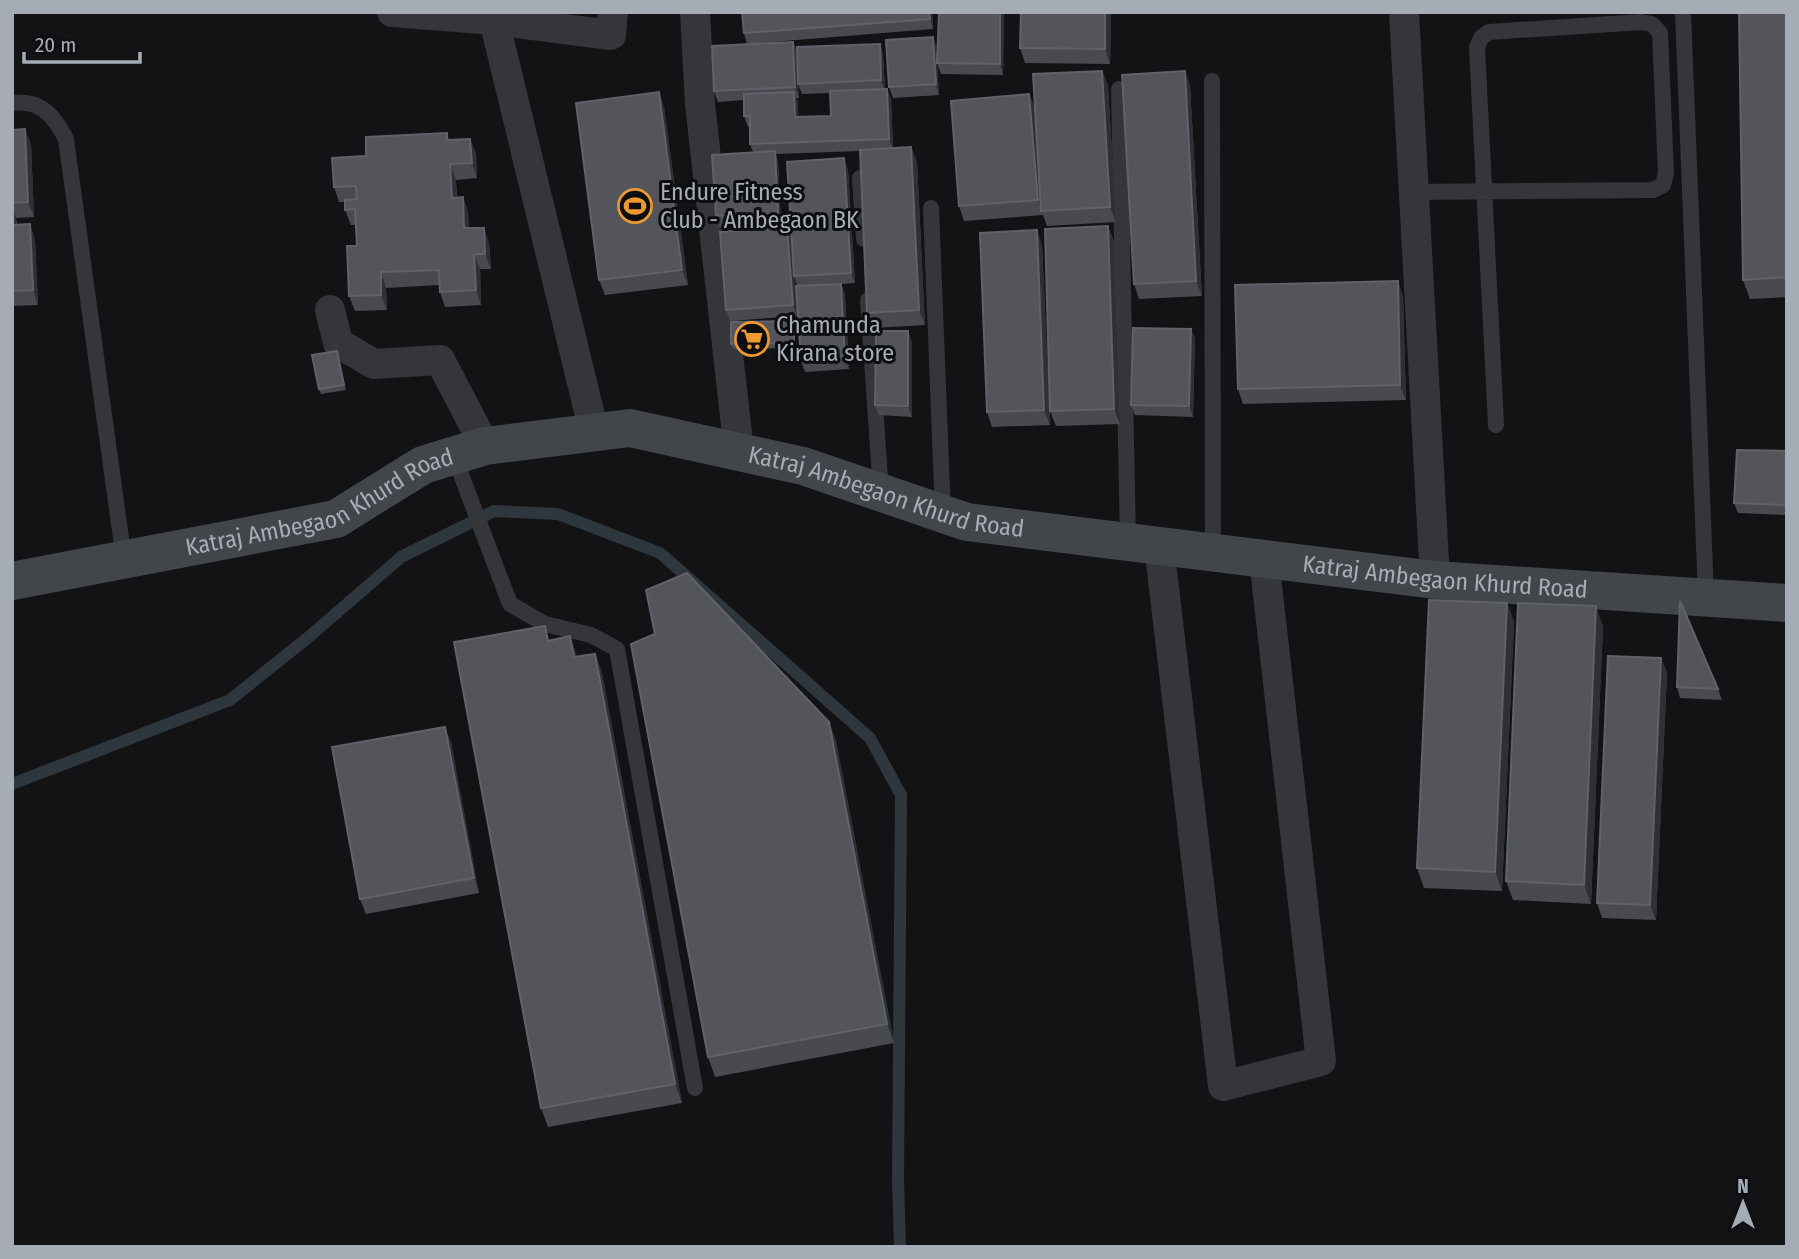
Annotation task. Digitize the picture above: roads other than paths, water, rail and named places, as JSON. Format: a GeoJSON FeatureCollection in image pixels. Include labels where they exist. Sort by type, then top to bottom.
{"type":"FeatureCollection","features":[{"type":"Feature","properties":{"kind":"street"},"geometry":{"type":"LineString","coordinates":[[392,12],[494,20],[611,35],[612,12]]}},
{"type":"Feature","properties":{"kind":"street"},"geometry":{"type":"LineString","coordinates":[[695,12],[700,104],[739,452]]}},
{"type":"Feature","properties":{"kind":"street"},"geometry":{"type":"LineString","coordinates":[[1404,12],[1435,580]]}},
{"type":"Feature","properties":{"kind":"street"},"geometry":{"type":"LineString","coordinates":[[494,20],[594,432]]}},
{"type":"Feature","properties":{"kind":"street"},"geometry":{"type":"LineString","coordinates":[[330,310],[338,342],[373,364],[440,360],[469,451]]}},
{"type":"Feature","properties":{"kind":"street","name":"Katraj Ambegaon Khurd Road"},"geometry":{"type":"LineString","coordinates":[[12,581],[336,519],[423,465],[469,451],[630,428],[803,467],[967,522],[1435,580],[1787,603]]}},
{"type":"Feature","properties":{"kind":"street"},"geometry":{"type":"LineString","coordinates":[[1144,544],[1223,1086],[1321,1061],[1264,559]]}},
{"type":"Feature","properties":{"kind":"lane"},"geometry":{"type":"LineString","coordinates":[[1683,12],[1706,597]]}},
{"type":"Feature","properties":{"kind":"lane"},"geometry":{"type":"LineString","coordinates":[[1414,192],[1485,191],[1653,190],[1663,185],[1666,173],[1660,33],[1652,24],[1641,22],[1489,32],[1481,38],[1477,47],[1485,191],[1496,425]]}},
{"type":"Feature","properties":{"kind":"lane"},"geometry":{"type":"LineString","coordinates":[[1212,80],[1213,553]]}},
{"type":"Feature","properties":{"kind":"lane"},"geometry":{"type":"LineString","coordinates":[[1119,89],[1144,544]]}},
{"type":"Feature","properties":{"kind":"lane"},"geometry":{"type":"LineString","coordinates":[[12,103],[23,101],[41,107],[54,116],[66,139],[124,560]]}},
{"type":"Feature","properties":{"kind":"lane"},"geometry":{"type":"LineString","coordinates":[[860,178],[866,262]]}},
{"type":"Feature","properties":{"kind":"lane"},"geometry":{"type":"LineString","coordinates":[[932,208],[943,514]]}},
{"type":"Feature","properties":{"kind":"lane"},"geometry":{"type":"LineString","coordinates":[[868,289],[881,493]]}},
{"type":"Feature","properties":{"kind":"lane"},"geometry":{"type":"LineString","coordinates":[[469,451],[469,495],[510,604],[545,624],[591,635],[617,649],[695,1088]]}},
{"type":"Feature","properties":{"kind":"waterway"},"geometry":{"type":"LineString","coordinates":[[12,784],[230,700],[310,636],[401,557],[494,511],[558,514],[660,553],[870,738],[901,795],[898,1181],[900,1247]]}},
{"type":"Feature","properties":{"kind":"place","name":"Endure Fitness Club - Ambegaon BK"},"geometry":{"type":"Point","coordinates":[635,206]}},
{"type":"Feature","properties":{"kind":"place","name":"Chamunda Kirana store"},"geometry":{"type":"Point","coordinates":[752,339]}}]}
